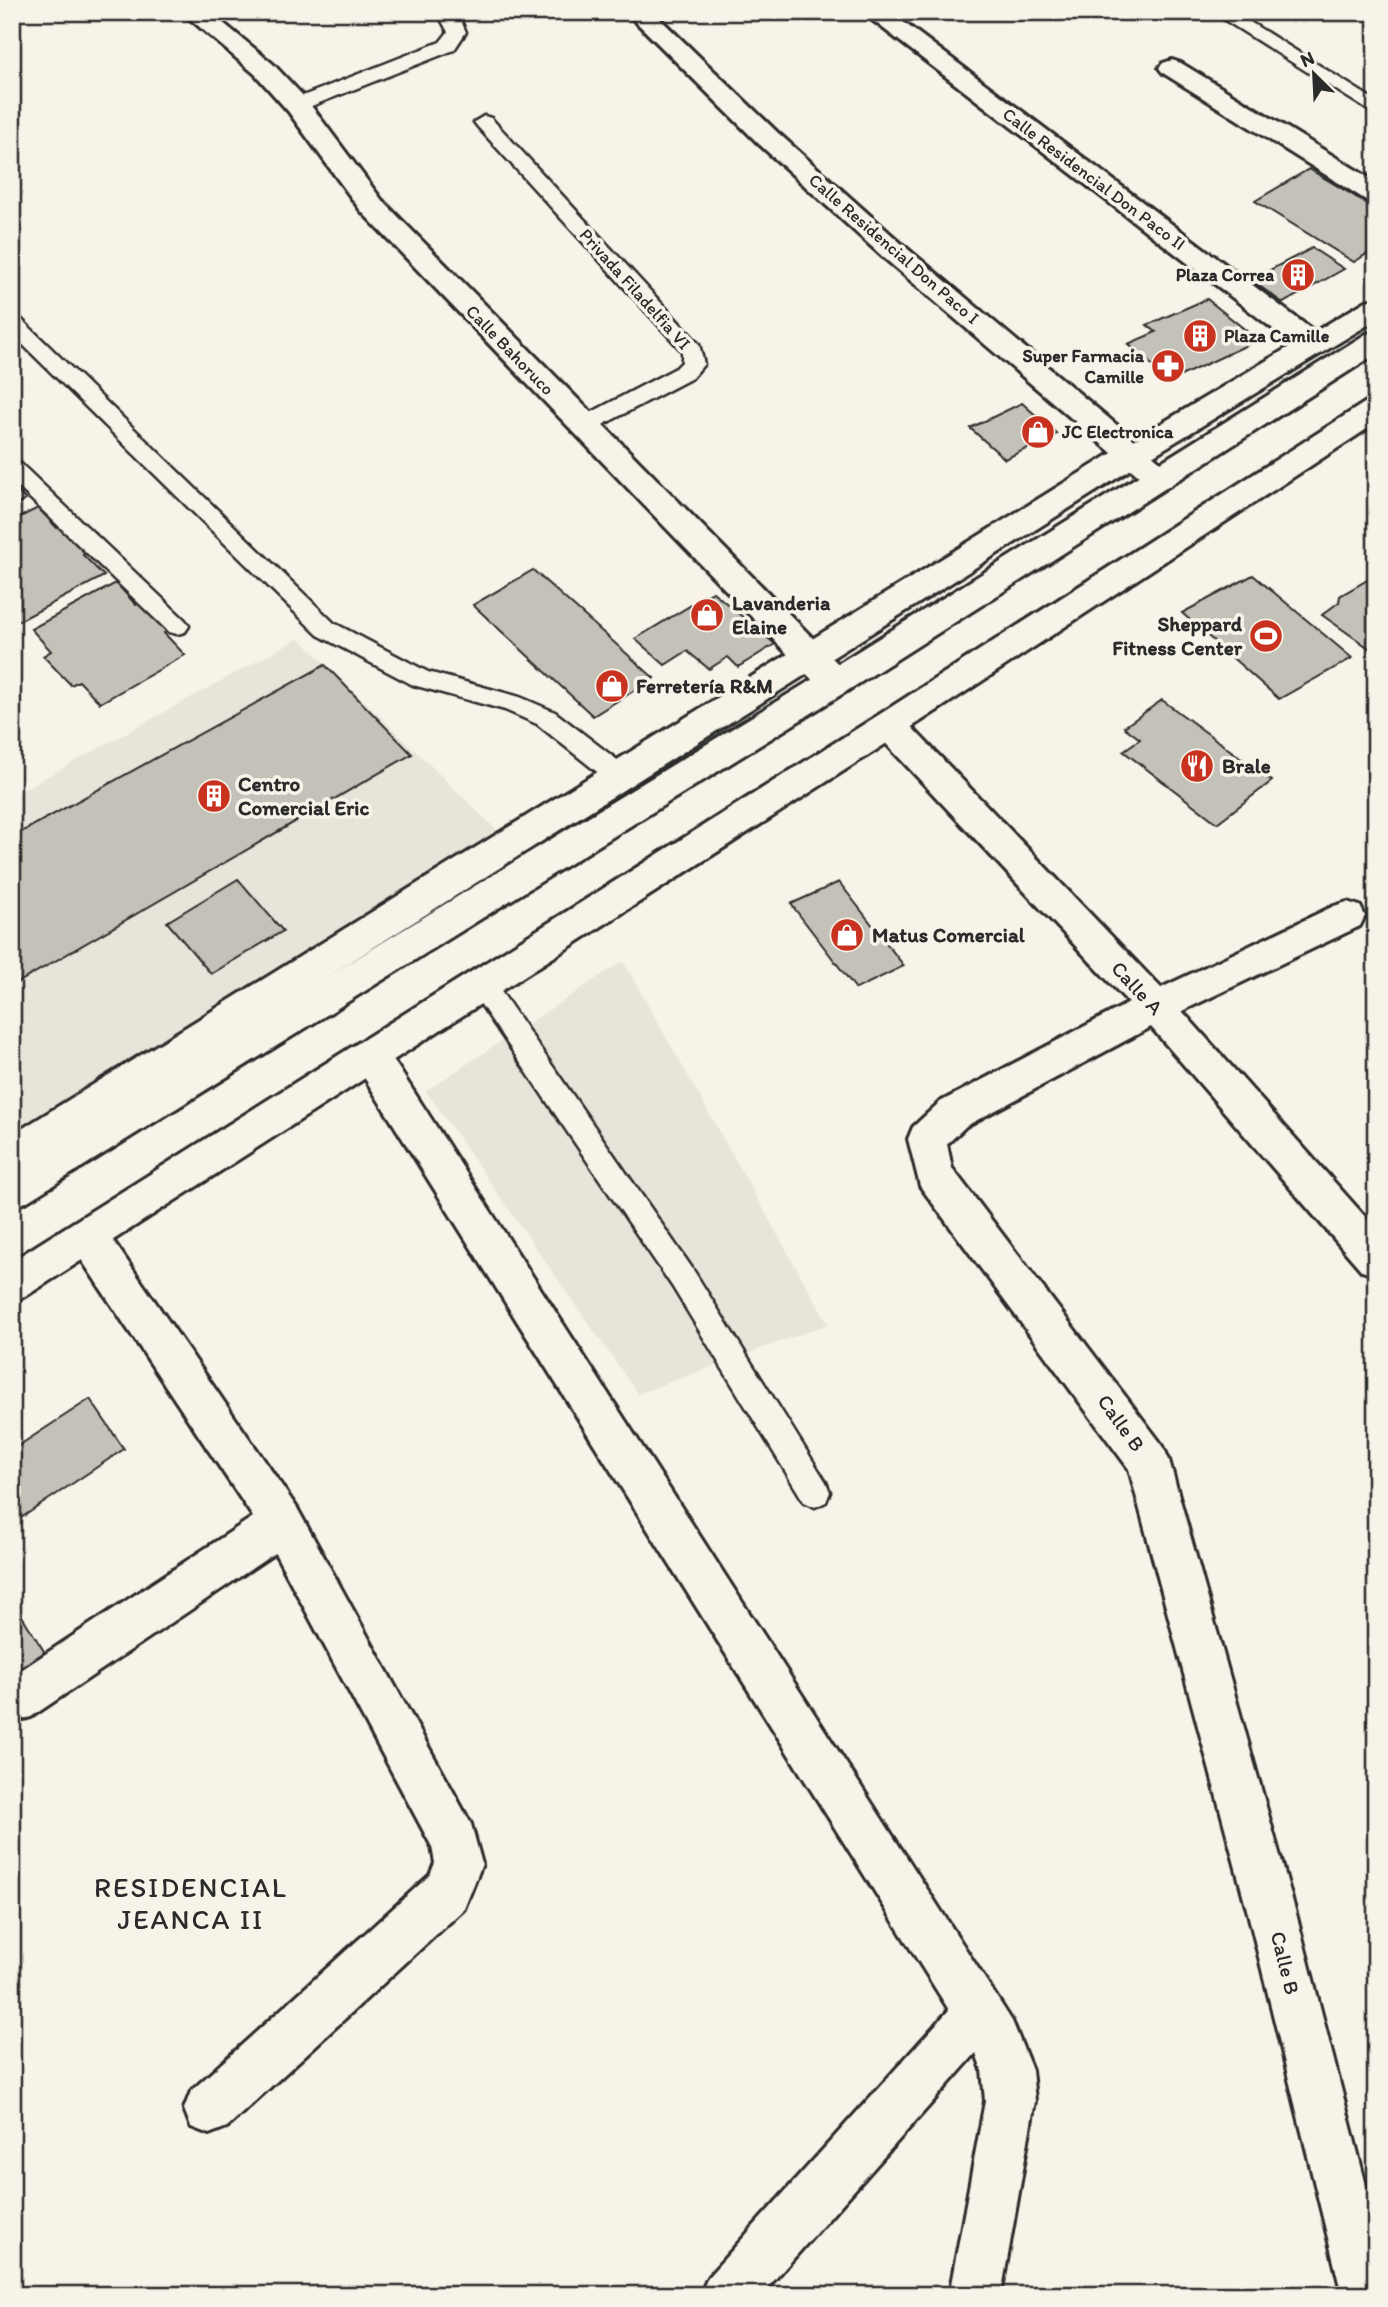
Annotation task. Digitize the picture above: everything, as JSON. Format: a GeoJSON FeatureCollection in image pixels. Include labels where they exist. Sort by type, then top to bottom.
{"type":"FeatureCollection","features":[{"type":"Feature","properties":{"kind":"street","name":"Calle Bahoruco"},"geometry":{"type":"LineString","coordinates":[[194,12],[264,69],[298,105],[371,205],[583,426],[835,682]]}},
{"type":"Feature","properties":{"kind":"street","name":"Calle Residencial Don Paco I"},"geometry":{"type":"LineString","coordinates":[[638,12],[768,138],[893,251],[1158,476]]}},
{"type":"Feature","properties":{"kind":"street","name":"Calle Residencial Don Paco II"},"geometry":{"type":"LineString","coordinates":[[874,12],[1313,345]]}},
{"type":"Feature","properties":{"kind":"street"},"geometry":{"type":"LineString","coordinates":[[1172,68],[1376,194]]}},
{"type":"Feature","properties":{"kind":"street"},"geometry":{"type":"LineString","coordinates":[[12,1155],[811,658],[1133,454],[1376,306]]}},
{"type":"Feature","properties":{"kind":"street"},"geometry":{"type":"LineString","coordinates":[[12,1190],[835,682],[1376,341]]}},
{"type":"Feature","properties":{"kind":"street"},"geometry":{"type":"LineString","coordinates":[[12,1283],[889,726],[1376,409]]}},
{"type":"Feature","properties":{"kind":"street","name":"Calle A"},"geometry":{"type":"LineString","coordinates":[[889,726],[1156,1007],[1376,1258]]}},
{"type":"Feature","properties":{"kind":"street","name":"Calle B"},"geometry":{"type":"LineString","coordinates":[[1347,916],[1156,1007],[953,1114],[927,1139],[934,1174],[1148,1460],[1273,1917],[1368,2295]]}},
{"type":"Feature","properties":{"kind":"street"},"geometry":{"type":"LineString","coordinates":[[370,1055],[995,2038],[1007,2070],[1010,2101],[975,2295]]}},
{"type":"Feature","properties":{"kind":"street"},"geometry":{"type":"LineString","coordinates":[[87,1234],[282,1523],[454,1841],[459,1864],[446,1892],[209,2109]]}},
{"type":"Feature","properties":{"kind":"street"},"geometry":{"type":"LineString","coordinates":[[15,1701],[282,1523]]}},
{"type":"Feature","properties":{"kind":"street"},"geometry":{"type":"LineString","coordinates":[[726,2295],[978,2014]]}},
{"type":"Feature","properties":{"kind":"lane"},"geometry":{"type":"LineString","coordinates":[[298,105],[447,46],[457,32],[452,16],[446,12]]}},
{"type":"Feature","properties":{"kind":"lane"},"geometry":{"type":"LineString","coordinates":[[1221,12],[1376,110]]}},
{"type":"Feature","properties":{"kind":"lane","name":"Privada Filadelfia VI"},"geometry":{"type":"LineString","coordinates":[[484,122],[692,349],[693,364],[684,373],[583,426]]}},
{"type":"Feature","properties":{"kind":"lane"},"geometry":{"type":"LineString","coordinates":[[12,322],[326,629],[421,679],[511,703],[546,718],[620,776]]}},
{"type":"Feature","properties":{"kind":"lane"},"geometry":{"type":"LineString","coordinates":[[12,468],[177,626]]}},
{"type":"Feature","properties":{"kind":"lane"},"geometry":{"type":"LineString","coordinates":[[482,985],[682,1277],[815,1492]]}},
{"type":"Feature","properties":{"kind":"shaded area"},"geometry":{"type":"Polygon","coordinates":[[[299,638],[537,869],[12,1187],[12,796],[299,638]]]}},
{"type":"Feature","properties":{"kind":"shaded area"},"geometry":{"type":"Polygon","coordinates":[[[623,961],[828,1324],[638,1394],[426,1091],[623,961]]]}},
{"type":"Feature","properties":{"kind":"building"},"geometry":{"type":"Polygon","coordinates":[[[1309,169],[1376,209],[1376,248],[1354,262],[1255,201],[1309,169]]]}},
{"type":"Feature","properties":{"kind":"building","name":"Plaza Correa"},"geometry":{"type":"Polygon","coordinates":[[[1312,248],[1344,269],[1283,303],[1251,280],[1312,248]]]}},
{"type":"Feature","properties":{"kind":"building","name":"Plaza Camille"},"geometry":{"type":"Polygon","coordinates":[[[1207,299],[1258,340],[1170,381],[1128,344],[1156,332],[1147,325],[1207,299]]]}},
{"type":"Feature","properties":{"kind":"building"},"geometry":{"type":"Polygon","coordinates":[[[1022,403],[1057,434],[1005,459],[970,428],[1022,403]]]}},
{"type":"Feature","properties":{"kind":"building"},"geometry":{"type":"Polygon","coordinates":[[[12,486],[26,500],[12,507],[12,486]]]}},
{"type":"Feature","properties":{"kind":"building"},"geometry":{"type":"Polygon","coordinates":[[[38,508],[57,528],[65,524],[92,551],[83,555],[104,576],[19,621],[12,614],[12,521],[38,508]]]}},
{"type":"Feature","properties":{"kind":"building"},"geometry":{"type":"Polygon","coordinates":[[[533,570],[654,678],[593,716],[473,605],[533,570]]]}},
{"type":"Feature","properties":{"kind":"building","name":"Sheppard Fitness Center"},"geometry":{"type":"Polygon","coordinates":[[[1253,575],[1352,658],[1279,699],[1182,613],[1253,575]]]}},
{"type":"Feature","properties":{"kind":"building"},"geometry":{"type":"Polygon","coordinates":[[[1376,575],[1376,653],[1322,615],[1339,602],[1340,596],[1376,575]]]}},
{"type":"Feature","properties":{"kind":"building"},"geometry":{"type":"Polygon","coordinates":[[[116,583],[136,605],[144,600],[173,629],[164,633],[185,655],[100,703],[79,681],[71,685],[43,656],[51,651],[31,629],[116,583]]]}},
{"type":"Feature","properties":{"kind":"building","name":"Lavanderia Elaine"},"geometry":{"type":"Polygon","coordinates":[[[713,592],[775,644],[738,667],[728,657],[709,669],[687,651],[665,665],[635,639],[713,592]]]}},
{"type":"Feature","properties":{"kind":"building","name":"Centro Comercial Eric"},"geometry":{"type":"Polygon","coordinates":[[[325,665],[412,754],[12,986],[12,837],[325,665]]]}},
{"type":"Feature","properties":{"kind":"building","name":"Brale"},"geometry":{"type":"Polygon","coordinates":[[[1162,700],[1272,781],[1217,823],[1123,751],[1140,739],[1124,727],[1162,700]]]}},
{"type":"Feature","properties":{"kind":"building"},"geometry":{"type":"Polygon","coordinates":[[[238,879],[283,931],[211,974],[167,922],[238,879]]]}},
{"type":"Feature","properties":{"kind":"building","name":"Matus Comercial"},"geometry":{"type":"Polygon","coordinates":[[[839,882],[904,966],[856,989],[791,904],[839,882]]]}},
{"type":"Feature","properties":{"kind":"building"},"geometry":{"type":"Polygon","coordinates":[[[90,1399],[124,1449],[12,1524],[12,1450],[90,1399]]]}},
{"type":"Feature","properties":{"kind":"building"},"geometry":{"type":"Polygon","coordinates":[[[12,1600],[47,1656],[12,1680],[12,1600]]]}},
{"type":"Feature","properties":{"kind":"place","name":"Plaza Correa"},"geometry":{"type":"Point","coordinates":[1298,275]}},
{"type":"Feature","properties":{"kind":"place","name":"Plaza Camille"},"geometry":{"type":"Point","coordinates":[1200,336]}},
{"type":"Feature","properties":{"kind":"place","name":"Super Farmacia Camille"},"geometry":{"type":"Point","coordinates":[1168,366]}},
{"type":"Feature","properties":{"kind":"place","name":"JC Electronica"},"geometry":{"type":"Point","coordinates":[1038,432]}},
{"type":"Feature","properties":{"kind":"place","name":"Lavanderia Elaine"},"geometry":{"type":"Point","coordinates":[707,615]}},
{"type":"Feature","properties":{"kind":"place","name":"Sheppard Fitness Center"},"geometry":{"type":"Point","coordinates":[1266,636]}},
{"type":"Feature","properties":{"kind":"place","name":"Ferretería R&M"},"geometry":{"type":"Point","coordinates":[612,686]}},
{"type":"Feature","properties":{"kind":"place","name":"Brale"},"geometry":{"type":"Point","coordinates":[1197,766]}},
{"type":"Feature","properties":{"kind":"place","name":"Centro Comercial Eric"},"geometry":{"type":"Point","coordinates":[214,796]}},
{"type":"Feature","properties":{"kind":"place","name":"Matus Comercial"},"geometry":{"type":"Point","coordinates":[847,935]}},
{"type":"Feature","properties":{"kind":"district","name":"RESIDENCIAL JEANCA II"},"geometry":{"type":"Point","coordinates":[191,1903]}}]}
